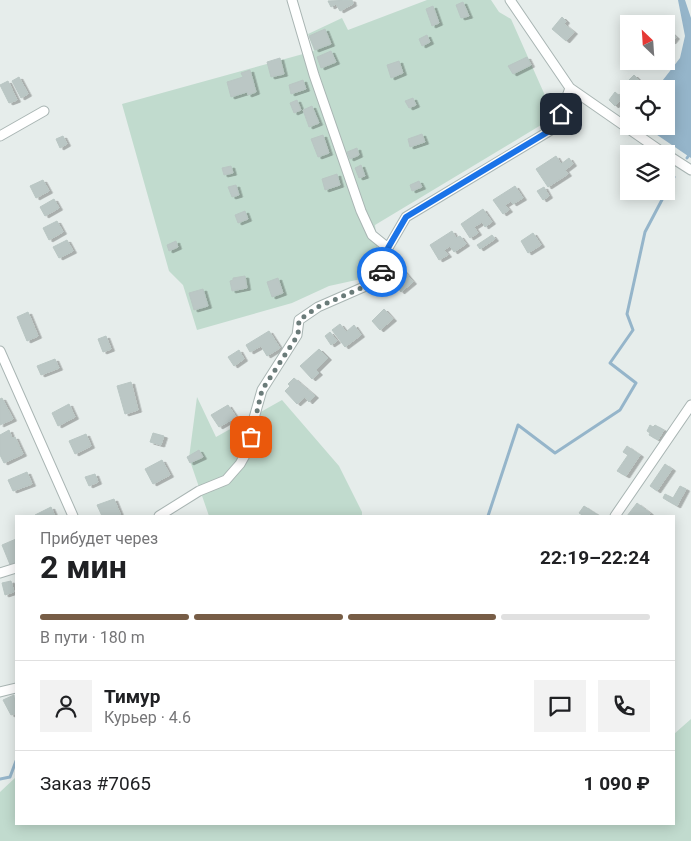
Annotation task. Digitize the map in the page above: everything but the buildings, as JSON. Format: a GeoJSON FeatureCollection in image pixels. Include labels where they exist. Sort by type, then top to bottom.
{"type":"FeatureCollection","features":[{"type":"Feature","properties":{"kind":"street"},"geometry":{"type":"LineString","coordinates":[[292,0],[361,211],[372,235],[388,248]]}},
{"type":"Feature","properties":{"kind":"street"},"geometry":{"type":"LineString","coordinates":[[510,0],[570,88],[653,145]]}},
{"type":"Feature","properties":{"kind":"street"},"geometry":{"type":"LineString","coordinates":[[161,515],[199,491],[226,480],[240,464],[249,448],[252,425],[262,390],[298,335],[299,320],[318,307],[366,286],[382,274],[388,248],[406,217],[556,127],[570,88]]}},
{"type":"Feature","properties":{"kind":"street"},"geometry":{"type":"LineString","coordinates":[[0,136],[44,111]]}},
{"type":"Feature","properties":{"kind":"street"},"geometry":{"type":"LineString","coordinates":[[675,160],[691,170]]}},
{"type":"Feature","properties":{"kind":"street"},"geometry":{"type":"LineString","coordinates":[[0,351],[73,515]]}},
{"type":"Feature","properties":{"kind":"street"},"geometry":{"type":"LineString","coordinates":[[616,515],[691,405]]}},
{"type":"Feature","properties":{"kind":"street"},"geometry":{"type":"LineString","coordinates":[[0,573],[15,568]]}},
{"type":"Feature","properties":{"kind":"street"},"geometry":{"type":"LineString","coordinates":[[0,692],[15,688]]}},
{"type":"Feature","properties":{"kind":"green space"},"geometry":{"type":"Polygon","coordinates":[[[427,0],[491,0],[499,12],[511,19],[547,100],[546,122],[375,225],[380,272],[370,277],[329,286],[292,303],[197,330],[183,285],[169,271],[122,104],[314,51],[308,34],[342,18],[348,30],[427,0]]]}},
{"type":"Feature","properties":{"kind":"green space"},"geometry":{"type":"Polygon","coordinates":[[[197,397],[216,437],[282,400],[339,466],[362,515],[209,515],[189,458],[197,397]]]}},
{"type":"Feature","properties":{"kind":"green space"},"geometry":{"type":"Polygon","coordinates":[[[691,719],[691,841],[0,841],[0,792],[15,778],[15,825],[675,825],[675,733],[691,719]]]}},
{"type":"Feature","properties":{"kind":"water"},"geometry":{"type":"Polygon","coordinates":[[[678,0],[685,0],[691,18],[691,158],[675,147],[675,145],[672,145],[657,135],[675,135],[675,80],[663,80],[671,70],[675,70],[675,64],[680,58],[685,36],[678,0]]]}},
{"type":"Feature","properties":{"kind":"waterway"},"geometry":{"type":"LineString","coordinates":[[687,158],[691,152]]}},
{"type":"Feature","properties":{"kind":"waterway"},"geometry":{"type":"LineString","coordinates":[[488,515],[518,425],[555,453],[620,410],[636,383],[610,363],[633,330],[627,314],[645,232],[662,200]]}},
{"type":"Feature","properties":{"kind":"waterway"},"geometry":{"type":"LineString","coordinates":[[0,779],[10,777],[15,764]]}},
{"type":"Feature","properties":{"kind":"way so far"},"geometry":{"type":"LineString","coordinates":[[251,437],[252,425],[262,390],[298,335],[299,320],[318,307],[366,286],[382,274],[382,272]]}},
{"type":"Feature","properties":{"kind":"route"},"geometry":{"type":"LineString","coordinates":[[382,272],[388,248],[406,217],[556,127],[561,114]]}}]}
